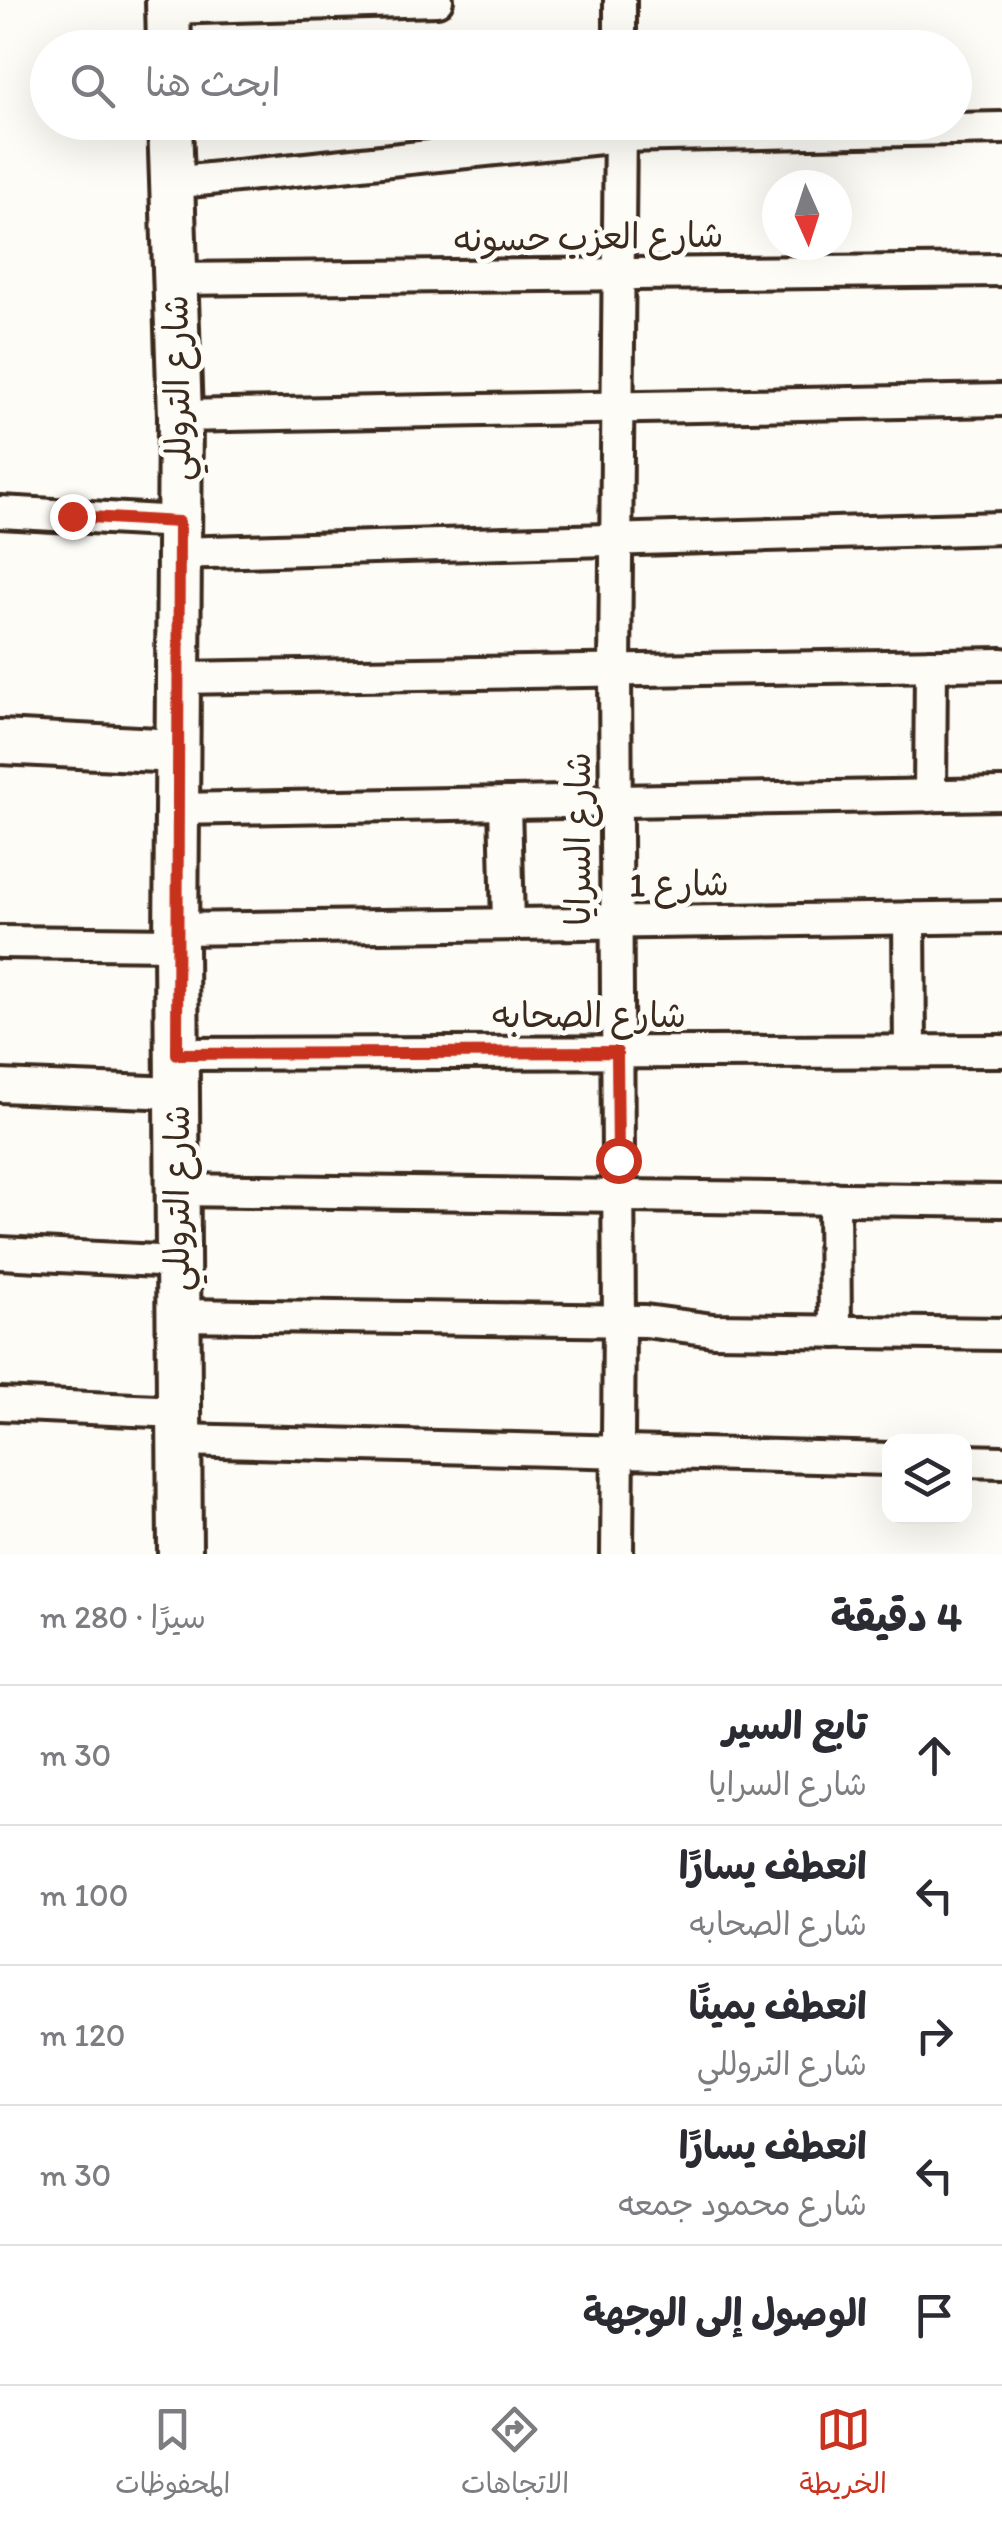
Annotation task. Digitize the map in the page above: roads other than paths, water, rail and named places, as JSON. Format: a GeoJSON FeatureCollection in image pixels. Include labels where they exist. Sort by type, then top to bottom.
{"type":"FeatureCollection","features":[{"type":"Feature","properties":{"kind":"street"},"geometry":{"type":"LineString","coordinates":[[168,18],[437,0]]}},
{"type":"Feature","properties":{"kind":"street"},"geometry":{"type":"LineString","coordinates":[[620,0],[620,30]]}},
{"type":"Feature","properties":{"kind":"street"},"geometry":{"type":"LineString","coordinates":[[972,128],[1002,128]]}},
{"type":"Feature","properties":{"kind":"street","name":"شارع التروللي"},"geometry":{"type":"LineString","coordinates":[[171,140],[180,416],[176,937],[180,1554]]}},
{"type":"Feature","properties":{"kind":"street"},"geometry":{"type":"LineString","coordinates":[[172,183],[529,140]]}},
{"type":"Feature","properties":{"kind":"street","name":"شارع السرايا"},"geometry":{"type":"LineString","coordinates":[[617,1554],[614,671],[620,140]]}},
{"type":"Feature","properties":{"kind":"street","name":"شارع العزب حسونه"},"geometry":{"type":"LineString","coordinates":[[175,280],[1002,270]]}},
{"type":"Feature","properties":{"kind":"street"},"geometry":{"type":"LineString","coordinates":[[180,416],[1002,400]]}},
{"type":"Feature","properties":{"kind":"street"},"geometry":{"type":"LineString","coordinates":[[0,512],[179,537],[616,540],[1002,528]]}},
{"type":"Feature","properties":{"kind":"street"},"geometry":{"type":"LineString","coordinates":[[178,678],[1002,664]]}},
{"type":"Feature","properties":{"kind":"street"},"geometry":{"type":"LineString","coordinates":[[930,796],[931,665]]}},
{"type":"Feature","properties":{"kind":"street"},"geometry":{"type":"LineString","coordinates":[[0,742],[177,751]]}},
{"type":"Feature","properties":{"kind":"street"},"geometry":{"type":"LineString","coordinates":[[177,809],[1002,794]]}},
{"type":"Feature","properties":{"kind":"street"},"geometry":{"type":"LineString","coordinates":[[506,804],[508,924]]}},
{"type":"Feature","properties":{"kind":"street","name":"شارع 1"},"geometry":{"type":"LineString","coordinates":[[0,942],[508,924],[1002,917]]}},
{"type":"Feature","properties":{"kind":"street"},"geometry":{"type":"LineString","coordinates":[[909,918],[910,1052]]}},
{"type":"Feature","properties":{"kind":"street","name":"شارع الصحابه"},"geometry":{"type":"LineString","coordinates":[[0,1086],[177,1073],[617,1052],[1002,1051]]}},
{"type":"Feature","properties":{"kind":"street"},"geometry":{"type":"LineString","coordinates":[[178,1190],[1002,1201]]}},
{"type":"Feature","properties":{"kind":"street"},"geometry":{"type":"LineString","coordinates":[[834,1198],[835,1332]]}},
{"type":"Feature","properties":{"kind":"street"},"geometry":{"type":"LineString","coordinates":[[0,1253],[178,1262]]}},
{"type":"Feature","properties":{"kind":"street"},"geometry":{"type":"LineString","coordinates":[[178,1315],[644,1321],[688,1329],[1002,1334]]}},
{"type":"Feature","properties":{"kind":"street"},"geometry":{"type":"LineString","coordinates":[[0,1404],[179,1426],[617,1452],[882,1459]]}},
{"type":"Feature","properties":{"kind":"street"},"geometry":{"type":"LineString","coordinates":[[972,1461],[1002,1462]]}}]}
